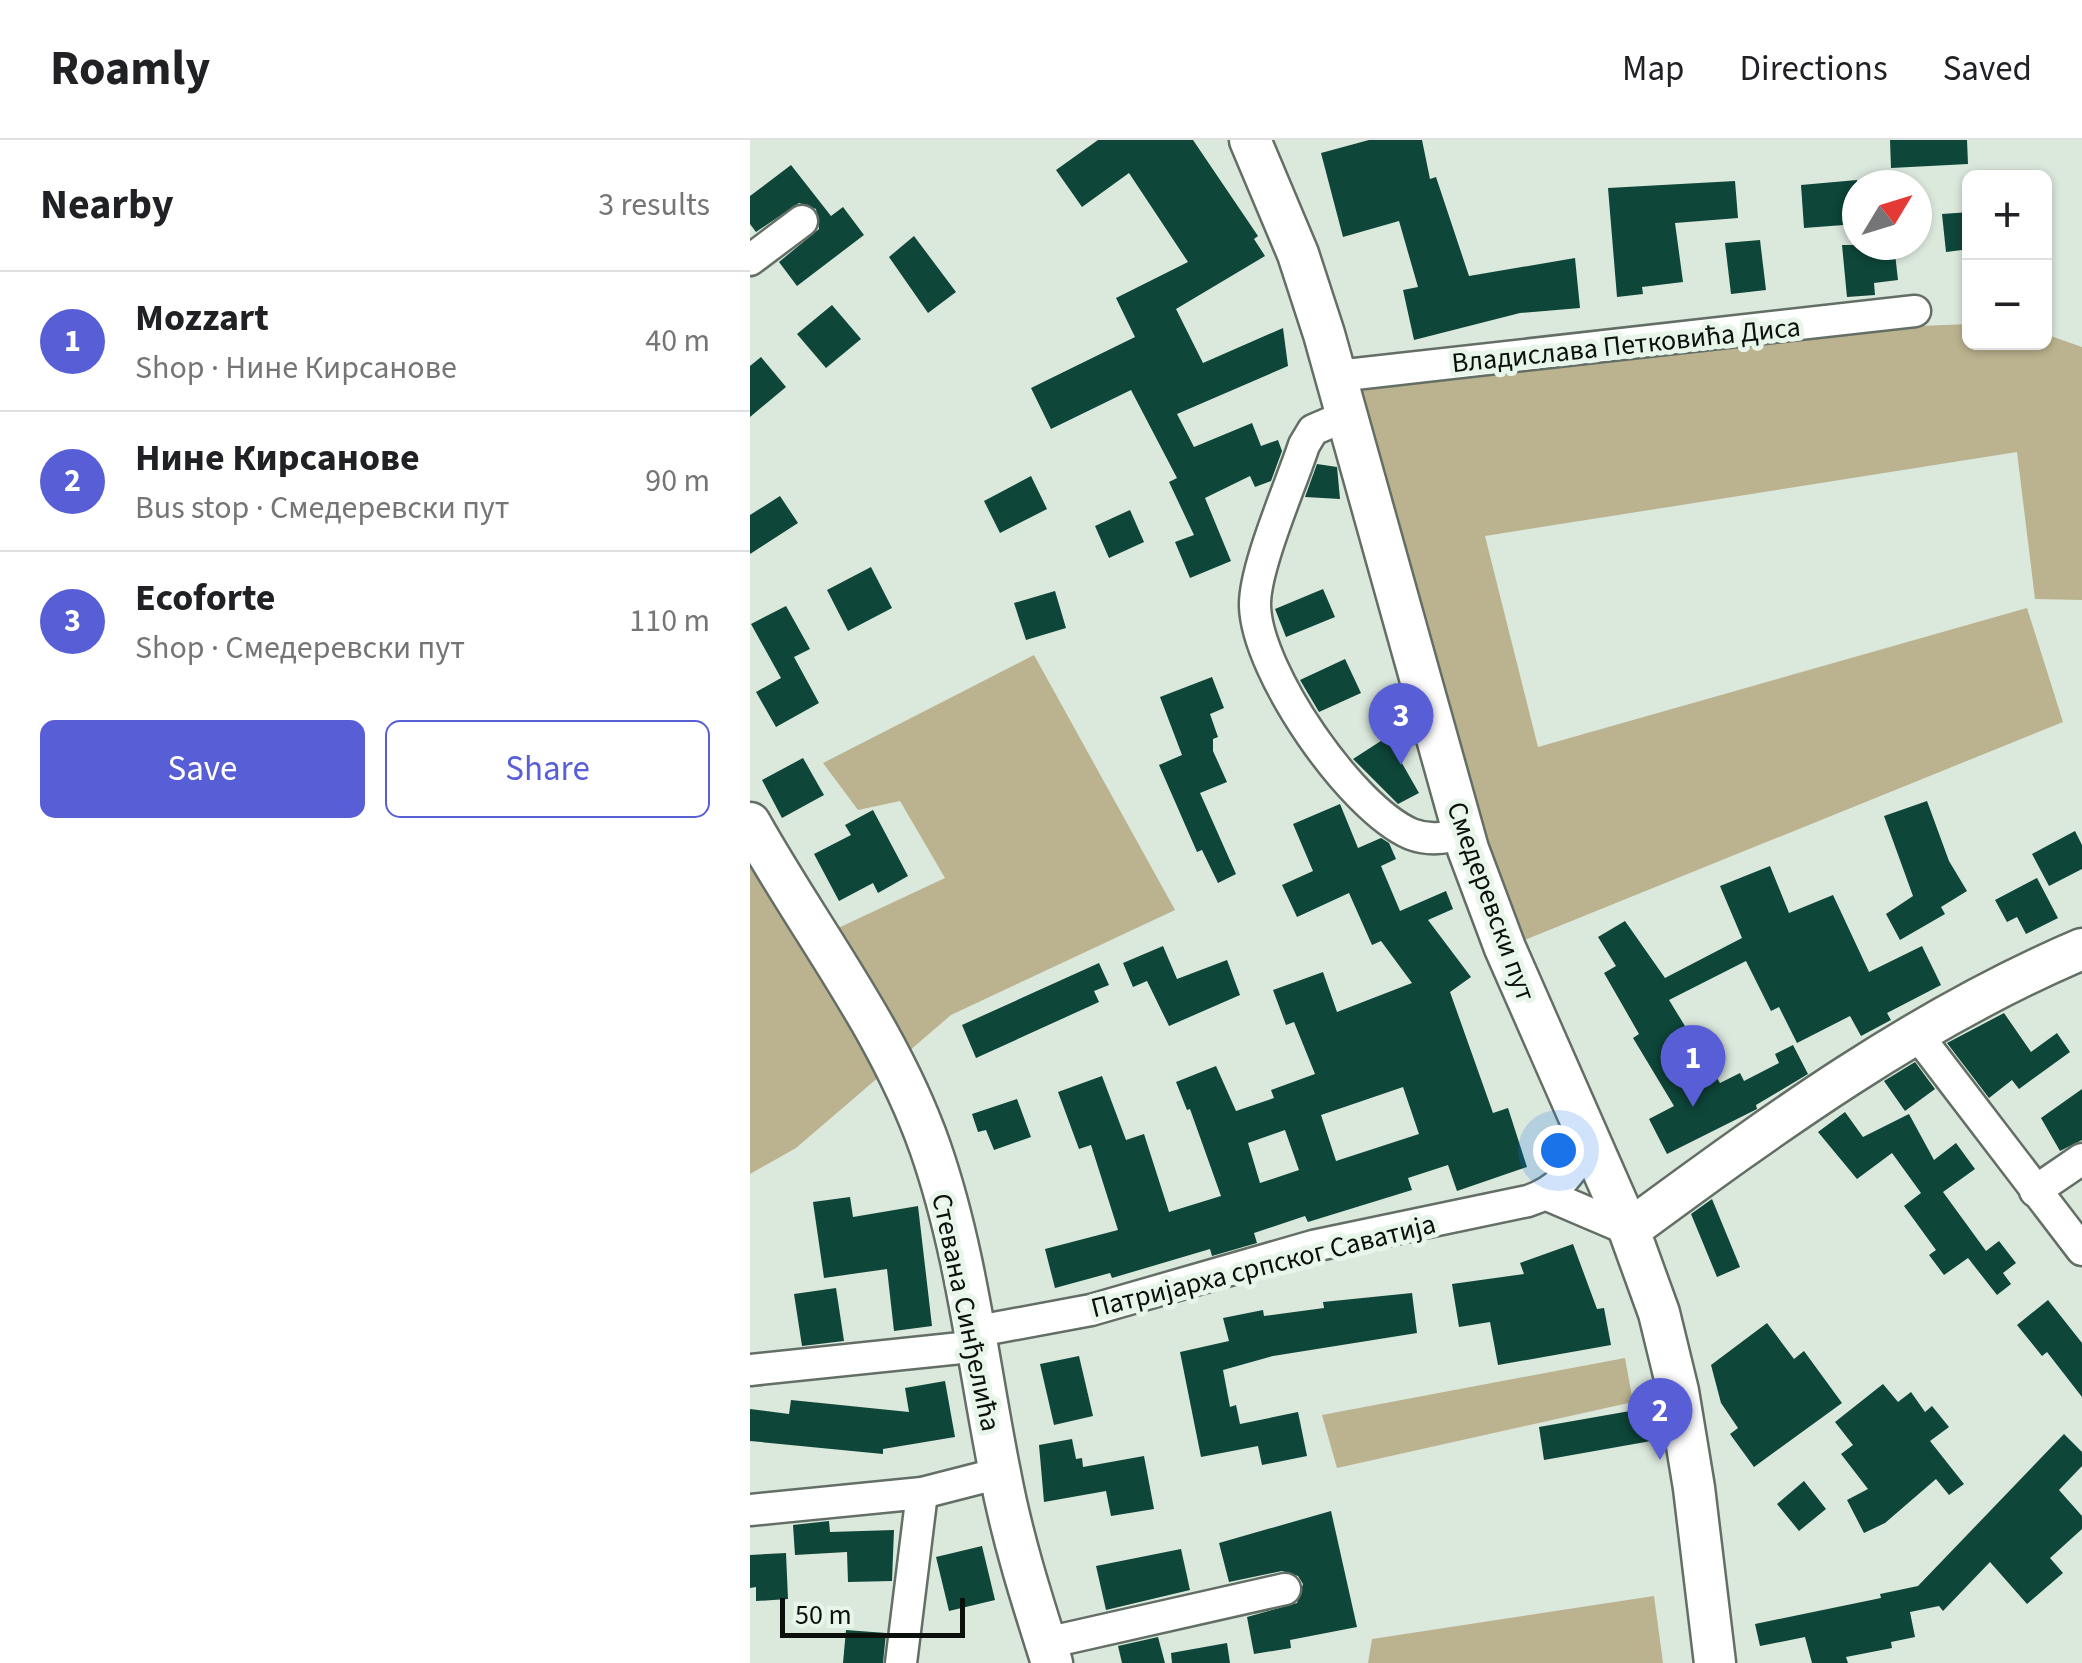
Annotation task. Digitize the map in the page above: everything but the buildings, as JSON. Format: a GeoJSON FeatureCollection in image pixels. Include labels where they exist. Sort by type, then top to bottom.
{"type":"FeatureCollection","features":[{"type":"Feature","properties":{"kind":"main road","name":"Смедеревски пут"},"geometry":{"type":"LineString","coordinates":[[1250,140],[1298,254],[1337,376],[1463,834],[1505,948],[1629,1230],[1658,1314],[1678,1390],[1716,1663]]}},
{"type":"Feature","properties":{"kind":"main road","name":"Стевана Синђелића"},"geometry":{"type":"LineString","coordinates":[[750,823],[846,974],[898,1072],[944,1194],[979,1338],[1000,1473],[1049,1653]]}},
{"type":"Feature","properties":{"kind":"main road"},"geometry":{"type":"LineString","coordinates":[[1629,1230],[1810,1099],[1916,1033],[1978,995],[2082,948]]}},
{"type":"Feature","properties":{"kind":"street"},"geometry":{"type":"LineString","coordinates":[[750,260],[802,221]]}},
{"type":"Feature","properties":{"kind":"street","name":"Владислава Петковића Диса"},"geometry":{"type":"LineString","coordinates":[[1337,376],[1915,311]]}},
{"type":"Feature","properties":{"kind":"street"},"geometry":{"type":"LineString","coordinates":[[1348,415],[1313,430],[1304,445],[1254,606],[1265,648],[1272,669],[1310,734],[1392,823],[1423,838],[1463,834]]}},
{"type":"Feature","properties":{"kind":"street"},"geometry":{"type":"LineString","coordinates":[[1916,1033],[2082,1250]]}},
{"type":"Feature","properties":{"kind":"street"},"geometry":{"type":"LineString","coordinates":[[1591,1142],[1572,1172],[1548,1194],[1629,1230]]}},
{"type":"Feature","properties":{"kind":"street"},"geometry":{"type":"LineString","coordinates":[[2035,1191],[2082,1158]]}},
{"type":"Feature","properties":{"kind":"street","name":"Патријарха српског Саватија"},"geometry":{"type":"LineString","coordinates":[[750,1370],[979,1338],[1313,1246],[1548,1194]]}},
{"type":"Feature","properties":{"kind":"street"},"geometry":{"type":"LineString","coordinates":[[750,1510],[922,1492],[1000,1473]]}},
{"type":"Feature","properties":{"kind":"street"},"geometry":{"type":"LineString","coordinates":[[900,1663],[922,1492]]}},
{"type":"Feature","properties":{"kind":"street"},"geometry":{"type":"LineString","coordinates":[[1049,1653],[1286,1588]]}},
{"type":"Feature","properties":{"kind":"shaded area"},"geometry":{"type":"Polygon","coordinates":[[[1915,311],[1920,326],[1962,324],[1962,350],[2052,350],[2052,336],[2082,347],[2082,600],[2035,599],[2017,452],[1485,536],[1538,747],[2027,608],[2063,722],[1505,948],[1337,376],[1915,311]]]}},
{"type":"Feature","properties":{"kind":"shaded area"},"geometry":{"type":"Polygon","coordinates":[[[1034,655],[1175,910],[951,1015],[796,1148],[750,1174],[750,824],[821,936],[945,878],[900,801],[858,810],[823,763],[1034,655]]]}},
{"type":"Feature","properties":{"kind":"shaded area"},"geometry":{"type":"Polygon","coordinates":[[[1625,1358],[1633,1402],[1337,1468],[1322,1415],[1625,1358]]]}},
{"type":"Feature","properties":{"kind":"shaded area"},"geometry":{"type":"Polygon","coordinates":[[[1654,1596],[1663,1663],[1368,1663],[1372,1639],[1654,1596]]]}},
{"type":"Feature","properties":{"kind":"place","name":"Ecoforte"},"geometry":{"type":"Point","coordinates":[1401,765]}},
{"type":"Feature","properties":{"kind":"place","name":"Mozzart"},"geometry":{"type":"Point","coordinates":[1693,1107]}},
{"type":"Feature","properties":{"kind":"place","name":"Нине Кирсанове"},"geometry":{"type":"Point","coordinates":[1660,1460]}}]}
